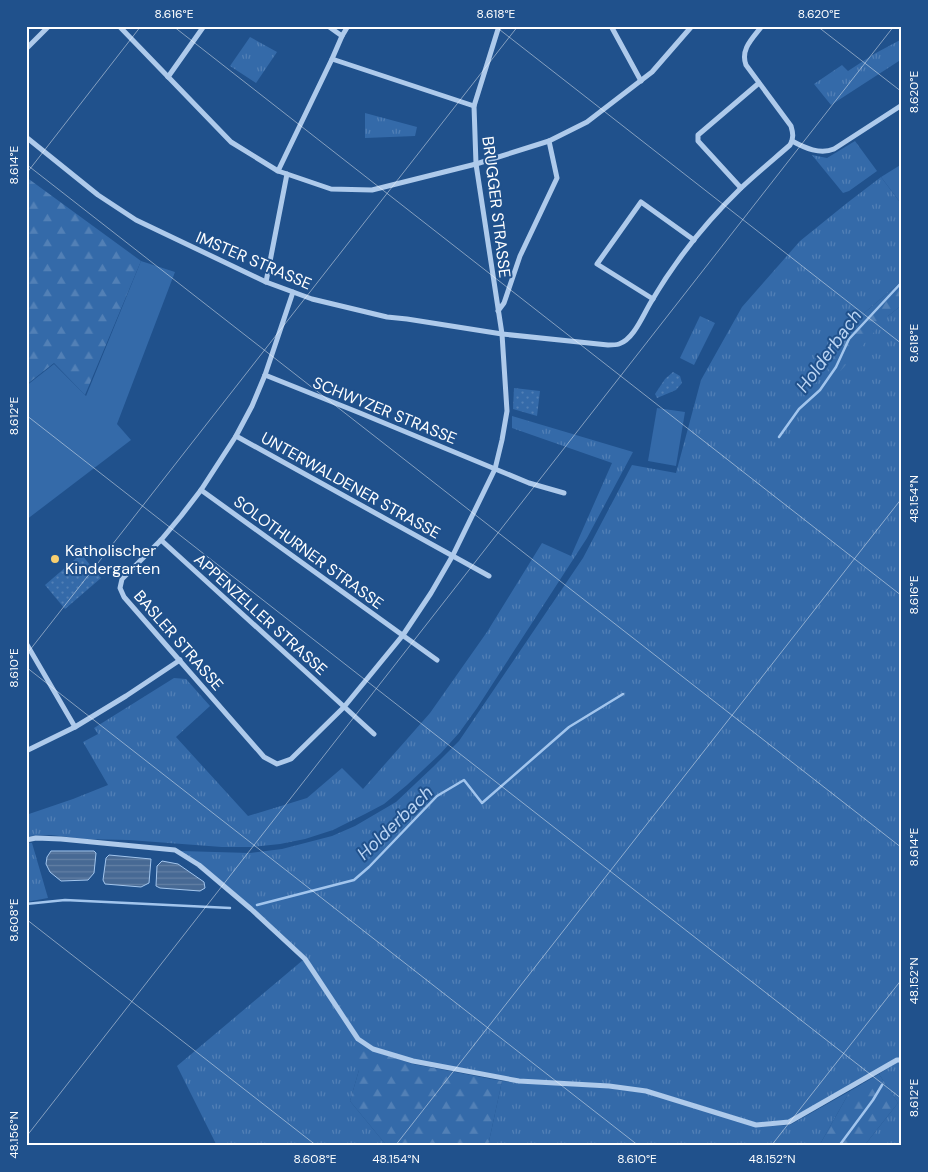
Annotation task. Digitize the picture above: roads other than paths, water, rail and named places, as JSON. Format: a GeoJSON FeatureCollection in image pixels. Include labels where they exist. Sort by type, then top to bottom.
{"type":"FeatureCollection","features":[{"type":"Feature","properties":{"kind":"street"},"geometry":{"type":"LineString","coordinates":[[26,49],[49,26]]}},
{"type":"Feature","properties":{"kind":"street"},"geometry":{"type":"LineString","coordinates":[[119,26],[231,142],[278,171],[331,189],[372,190],[476,164],[549,140],[586,122],[652,72],[692,26]]}},
{"type":"Feature","properties":{"kind":"street"},"geometry":{"type":"LineString","coordinates":[[168,77],[204,26]]}},
{"type":"Feature","properties":{"kind":"street"},"geometry":{"type":"LineString","coordinates":[[328,26],[342,36]]}},
{"type":"Feature","properties":{"kind":"street"},"geometry":{"type":"LineString","coordinates":[[278,171],[348,26]]}},
{"type":"Feature","properties":{"kind":"street","name":"BRUGGER STRASSE"},"geometry":{"type":"LineString","coordinates":[[500,26],[474,106],[476,164],[502,334]]}},
{"type":"Feature","properties":{"kind":"street"},"geometry":{"type":"LineString","coordinates":[[611,26],[641,81]]}},
{"type":"Feature","properties":{"kind":"street"},"geometry":{"type":"LineString","coordinates":[[762,26],[746,47],[743,59],[791,126],[793,132],[792,141],[818,151],[828,152],[902,106]]}},
{"type":"Feature","properties":{"kind":"street"},"geometry":{"type":"LineString","coordinates":[[332,59],[474,106]]}},
{"type":"Feature","properties":{"kind":"street"},"geometry":{"type":"LineString","coordinates":[[741,188],[698,141],[698,135],[759,83]]}},
{"type":"Feature","properties":{"kind":"street","name":"IMSTER STRASSE"},"geometry":{"type":"LineString","coordinates":[[26,137],[98,195],[136,220],[266,282],[293,292],[387,317],[502,334],[608,345],[618,344],[632,335],[653,299],[694,240],[741,188],[790,145],[792,141]]}},
{"type":"Feature","properties":{"kind":"street","name":"BRUGGER STRASSE"},"geometry":{"type":"LineString","coordinates":[[498,311],[504,304],[520,256],[557,178],[549,140]]}},
{"type":"Feature","properties":{"kind":"street"},"geometry":{"type":"LineString","coordinates":[[266,282],[287,174]]}},
{"type":"Feature","properties":{"kind":"street"},"geometry":{"type":"LineString","coordinates":[[653,299],[597,264],[641,202],[694,240]]}},
{"type":"Feature","properties":{"kind":"street","name":"BASLER STRASSE"},"geometry":{"type":"LineString","coordinates":[[293,292],[265,375],[252,406],[236,436],[201,490],[161,540],[122,579],[120,588],[124,597],[264,757],[277,764],[291,759],[344,707],[403,635],[453,555],[495,469],[502,440],[507,411],[502,334]]}},
{"type":"Feature","properties":{"kind":"street","name":"SCHWYZER STRASSE"},"geometry":{"type":"LineString","coordinates":[[265,375],[495,469]]}},
{"type":"Feature","properties":{"kind":"street","name":"UNTERWALDENER STRASSE"},"geometry":{"type":"LineString","coordinates":[[236,436],[453,555]]}},
{"type":"Feature","properties":{"kind":"street"},"geometry":{"type":"LineString","coordinates":[[495,469],[529,483],[564,493]]}},
{"type":"Feature","properties":{"kind":"street","name":"SOLOTHURNER STRASSE"},"geometry":{"type":"LineString","coordinates":[[201,490],[403,635]]}},
{"type":"Feature","properties":{"kind":"street","name":"APPENZELLER STRASSE"},"geometry":{"type":"LineString","coordinates":[[161,540],[344,707]]}},
{"type":"Feature","properties":{"kind":"street"},"geometry":{"type":"LineString","coordinates":[[453,555],[489,576]]}},
{"type":"Feature","properties":{"kind":"street"},"geometry":{"type":"LineString","coordinates":[[403,635],[437,660]]}},
{"type":"Feature","properties":{"kind":"street"},"geometry":{"type":"LineString","coordinates":[[26,643],[75,727]]}},
{"type":"Feature","properties":{"kind":"street"},"geometry":{"type":"LineString","coordinates":[[26,751],[75,727],[180,660]]}},
{"type":"Feature","properties":{"kind":"street"},"geometry":{"type":"LineString","coordinates":[[344,707],[374,734]]}},
{"type":"Feature","properties":{"kind":"street"},"geometry":{"type":"LineString","coordinates":[[26,840],[36,838],[61,839],[175,850],[199,864],[305,959],[358,1039],[373,1049],[413,1062],[519,1081],[609,1086],[646,1091],[756,1125],[789,1122],[897,1060],[902,1060]]}},
{"type":"Feature","properties":{"kind":"waterway","name":"Holderbach"},"geometry":{"type":"LineString","coordinates":[[779,437],[799,409],[820,390],[836,367],[849,339],[902,282]]}},
{"type":"Feature","properties":{"kind":"waterway","name":"Holderbach"},"geometry":{"type":"LineString","coordinates":[[257,905],[354,880],[369,867],[437,796],[464,780],[482,803],[569,727],[623,694]]}},
{"type":"Feature","properties":{"kind":"waterway","name":"Holderbach"},"geometry":{"type":"LineString","coordinates":[[26,904],[65,900],[230,908]]}},
{"type":"Feature","properties":{"kind":"waterway"},"geometry":{"type":"LineString","coordinates":[[839,1146],[882,1085]]}},
{"type":"Feature","properties":{"kind":"place","name":"Katholischer Kindergarten"},"geometry":{"type":"Point","coordinates":[55,559]}}]}
